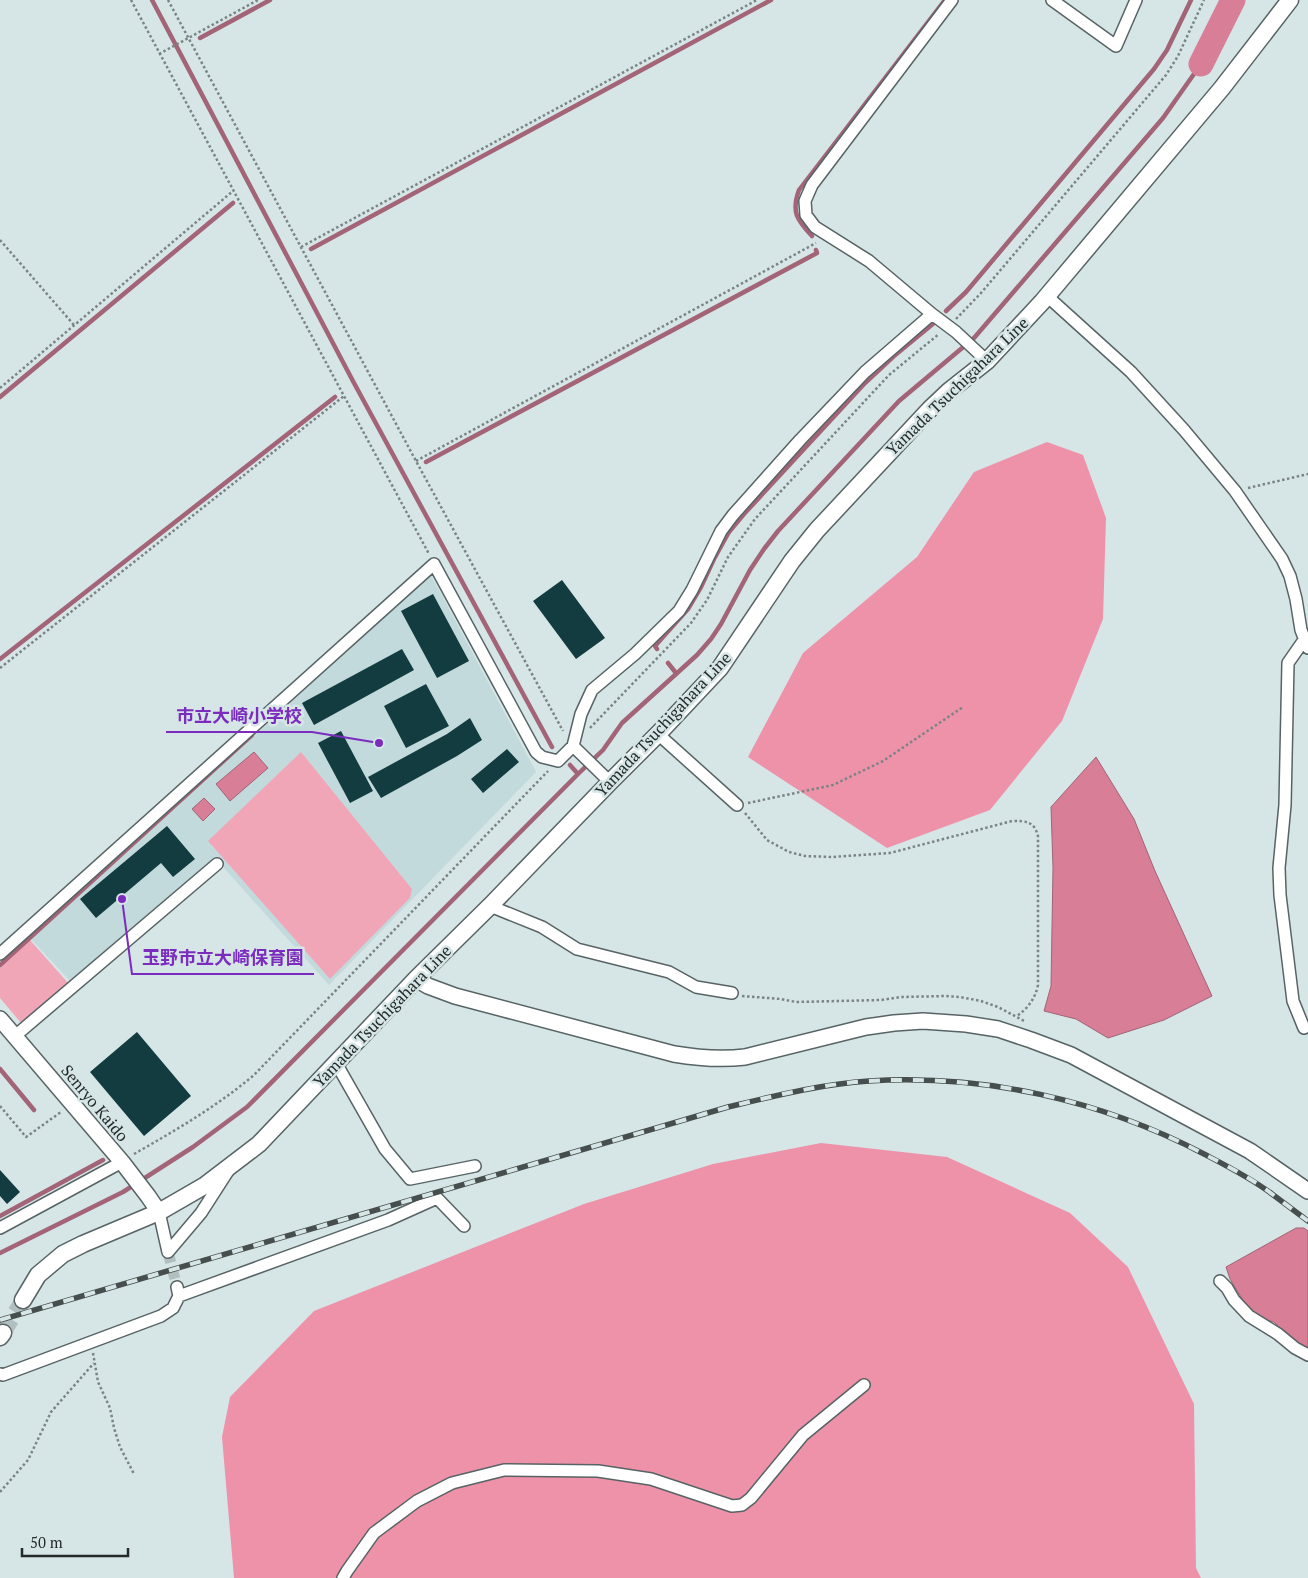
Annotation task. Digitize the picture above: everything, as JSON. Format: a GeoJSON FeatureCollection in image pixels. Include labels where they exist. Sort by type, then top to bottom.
{"type":"FeatureCollection","features":[{"type":"Feature","properties":{"kind":"main road","name":"Yamada Tsuchigahara Line"},"geometry":{"type":"LineString","coordinates":[[23,1300],[38,1275],[63,1254],[159,1212],[204,1186],[259,1144],[416,979],[490,906],[720,668],[792,561],[817,530],[930,409],[1047,296],[1222,88],[1290,0]]}},
{"type":"Feature","properties":{"kind":"street"},"geometry":{"type":"LineString","coordinates":[[952,0],[812,185],[805,201],[806,215],[815,227],[869,260],[932,314],[953,329],[984,358]]}},
{"type":"Feature","properties":{"kind":"street"},"geometry":{"type":"LineString","coordinates":[[1052,0],[1116,46],[1136,0]]}},
{"type":"Feature","properties":{"kind":"street"},"geometry":{"type":"LineString","coordinates":[[1047,296],[1131,372],[1184,430],[1235,491],[1282,558],[1290,576],[1306,644],[1288,663],[1285,805],[1279,868],[1280,895],[1293,1001],[1304,1028]]}},
{"type":"Feature","properties":{"kind":"street"},"geometry":{"type":"LineString","coordinates":[[0,954],[434,564],[536,752],[542,757],[558,761],[576,749],[580,714],[592,690],[635,654],[678,611],[692,590],[721,532],[733,515],[800,440],[865,372],[932,314]]}},
{"type":"Feature","properties":{"kind":"street"},"geometry":{"type":"LineString","coordinates":[[658,734],[737,805]]}},
{"type":"Feature","properties":{"kind":"street"},"geometry":{"type":"LineString","coordinates":[[576,749],[610,782]]}},
{"type":"Feature","properties":{"kind":"street"},"geometry":{"type":"LineString","coordinates":[[15,1036],[218,864]]}},
{"type":"Feature","properties":{"kind":"street"},"geometry":{"type":"LineString","coordinates":[[490,906],[542,927],[577,949],[669,972],[696,987],[732,992]]}},
{"type":"Feature","properties":{"kind":"street"},"geometry":{"type":"LineString","coordinates":[[416,979],[428,986],[455,996],[674,1054],[705,1059],[745,1057],[866,1027],[894,1023],[923,1021],[966,1024],[998,1029],[1071,1054],[1250,1151],[1308,1190]]}},
{"type":"Feature","properties":{"kind":"street","name":"Senryo Kaido"},"geometry":{"type":"LineString","coordinates":[[0,1019],[124,1165],[159,1212]]}},
{"type":"Feature","properties":{"kind":"street"},"geometry":{"type":"LineString","coordinates":[[336,1063],[385,1149],[410,1179],[475,1166]]}},
{"type":"Feature","properties":{"kind":"street"},"geometry":{"type":"LineString","coordinates":[[159,1212],[168,1252],[201,1213],[234,1163]]}},
{"type":"Feature","properties":{"kind":"street"},"geometry":{"type":"LineString","coordinates":[[0,1228],[124,1165]]}},
{"type":"Feature","properties":{"kind":"street"},"geometry":{"type":"LineString","coordinates":[[0,1374],[3,1375],[161,1316],[172,1308],[178,1291],[388,1220],[437,1198],[464,1226]]}},
{"type":"Feature","properties":{"kind":"street"},"geometry":{"type":"LineString","coordinates":[[1220,1281],[1249,1316],[1278,1334],[1294,1348],[1308,1355]]}},
{"type":"Feature","properties":{"kind":"street"},"geometry":{"type":"LineString","coordinates":[[343,1578],[374,1533],[417,1502],[452,1483],[504,1470],[598,1471],[651,1479],[732,1506],[742,1506],[751,1498],[803,1436],[864,1385]]}},
{"type":"Feature","properties":{"kind":"path"},"geometry":{"type":"LineString","coordinates":[[130,0],[434,564]]}},
{"type":"Feature","properties":{"kind":"path"},"geometry":{"type":"LineString","coordinates":[[168,0],[416,461],[576,749]]}},
{"type":"Feature","properties":{"kind":"path"},"geometry":{"type":"LineString","coordinates":[[159,54],[258,0]]}},
{"type":"Feature","properties":{"kind":"path"},"geometry":{"type":"LineString","coordinates":[[302,247],[757,0]]}},
{"type":"Feature","properties":{"kind":"path"},"geometry":{"type":"LineString","coordinates":[[590,728],[691,623],[707,600],[728,557],[755,519],[889,375],[953,329],[981,293],[1166,75],[1178,56],[1204,0]]}},
{"type":"Feature","properties":{"kind":"path"},"geometry":{"type":"LineString","coordinates":[[0,388],[233,191]]}},
{"type":"Feature","properties":{"kind":"path"},"geometry":{"type":"LineString","coordinates":[[416,461],[829,236]]}},
{"type":"Feature","properties":{"kind":"path"},"geometry":{"type":"LineString","coordinates":[[0,240],[74,325]]}},
{"type":"Feature","properties":{"kind":"path"},"geometry":{"type":"LineString","coordinates":[[0,668],[344,396]]}},
{"type":"Feature","properties":{"kind":"path"},"geometry":{"type":"LineString","coordinates":[[1235,491],[1308,474]]}},
{"type":"Feature","properties":{"kind":"path"},"geometry":{"type":"LineString","coordinates":[[963,707],[882,761],[833,785],[737,805],[767,840],[789,852],[804,856],[848,857],[890,853],[1012,821],[1031,823],[1036,828],[1038,836],[1038,986],[1030,1004],[1017,1016]]}},
{"type":"Feature","properties":{"kind":"path"},"geometry":{"type":"LineString","coordinates":[[124,1165],[203,1114],[254,1076],[558,761]]}},
{"type":"Feature","properties":{"kind":"path"},"geometry":{"type":"LineString","coordinates":[[732,992],[735,996],[781,999],[796,1002],[953,996],[980,1000],[1017,1016],[1031,1025]]}},
{"type":"Feature","properties":{"kind":"path"},"geometry":{"type":"LineString","coordinates":[[0,1106],[26,1137],[73,1104]]}},
{"type":"Feature","properties":{"kind":"path"},"geometry":{"type":"LineString","coordinates":[[92,1342],[98,1382],[110,1408],[120,1448],[134,1474]]}},
{"type":"Feature","properties":{"kind":"path"},"geometry":{"type":"LineString","coordinates":[[0,1492],[28,1460],[51,1412],[94,1363]]}},
{"type":"Feature","properties":{"kind":"shaded area"},"geometry":{"type":"Polygon","coordinates":[[[1047,442],[1083,455],[1106,518],[1103,619],[1062,721],[990,810],[887,848],[748,757],[803,653],[917,557],[974,472],[1047,442]]]}},
{"type":"Feature","properties":{"kind":"shaded area"},"geometry":{"type":"Polygon","coordinates":[[[431,575],[536,772],[329,985],[215,858],[71,982],[31,939],[431,575]]]}},
{"type":"Feature","properties":{"kind":"shaded area"},"geometry":{"type":"Polygon","coordinates":[[[254,752],[268,768],[230,801],[216,784],[254,752]]]}},
{"type":"Feature","properties":{"kind":"shaded area"},"geometry":{"type":"Polygon","coordinates":[[[301,752],[412,889],[410,898],[330,979],[208,841],[301,752]]]}},
{"type":"Feature","properties":{"kind":"shaded area"},"geometry":{"type":"Polygon","coordinates":[[[1096,757],[1134,819],[1155,871],[1212,996],[1164,1020],[1108,1038],[1076,1019],[1044,1011],[1051,986],[1053,868],[1051,807],[1096,757]]]}},
{"type":"Feature","properties":{"kind":"shaded area"},"geometry":{"type":"Polygon","coordinates":[[[204,798],[215,809],[203,821],[192,809],[204,798]]]}},
{"type":"Feature","properties":{"kind":"shaded area"},"geometry":{"type":"Polygon","coordinates":[[[30,940],[69,984],[22,1024],[0,998],[0,968],[30,940]]]}},
{"type":"Feature","properties":{"kind":"shaded area"},"geometry":{"type":"Polygon","coordinates":[[[821,1143],[947,1157],[1070,1213],[1128,1267],[1194,1404],[1196,1568],[1201,1578],[234,1578],[222,1437],[230,1397],[314,1311],[584,1204],[713,1164],[821,1143]]]}},
{"type":"Feature","properties":{"kind":"shaded area"},"geometry":{"type":"Polygon","coordinates":[[[1296,1228],[1304,1228],[1308,1231],[1308,1348],[1296,1343],[1274,1322],[1260,1318],[1244,1302],[1230,1279],[1226,1267],[1296,1228]]]}},
{"type":"Feature","properties":{"kind":"building"},"geometry":{"type":"Polygon","coordinates":[[[562,580],[605,638],[576,659],[533,601],[562,580]]]}},
{"type":"Feature","properties":{"kind":"building"},"geometry":{"type":"Polygon","coordinates":[[[433,594],[469,661],[437,678],[401,611],[433,594]]]}},
{"type":"Feature","properties":{"kind":"building"},"geometry":{"type":"Polygon","coordinates":[[[402,649],[414,670],[314,725],[302,703],[402,649]]]}},
{"type":"Feature","properties":{"kind":"building"},"geometry":{"type":"Polygon","coordinates":[[[426,684],[449,726],[406,748],[384,706],[426,684]]]}},
{"type":"Feature","properties":{"kind":"building"},"geometry":{"type":"Polygon","coordinates":[[[470,718],[482,740],[381,798],[368,777],[447,734],[470,718]]]}},
{"type":"Feature","properties":{"kind":"building"},"geometry":{"type":"Polygon","coordinates":[[[341,731],[373,791],[350,803],[318,743],[341,731]]]}},
{"type":"Feature","properties":{"kind":"building"},"geometry":{"type":"Polygon","coordinates":[[[507,749],[519,762],[483,793],[471,779],[507,749]]]}},
{"type":"Feature","properties":{"kind":"building"},"geometry":{"type":"Polygon","coordinates":[[[167,826],[195,859],[173,877],[161,863],[96,918],[80,899],[167,826]]]}},
{"type":"Feature","properties":{"kind":"building"},"geometry":{"type":"Polygon","coordinates":[[[137,1032],[191,1096],[144,1136],[90,1072],[137,1032]]]}},
{"type":"Feature","properties":{"kind":"building"},"geometry":{"type":"Polygon","coordinates":[[[0,1170],[20,1192],[7,1204],[0,1196],[0,1170]]]}},
{"type":"Feature","properties":{"kind":"waterway"},"geometry":{"type":"LineString","coordinates":[[152,0],[354,383],[552,747]]}},
{"type":"Feature","properties":{"kind":"waterway"},"geometry":{"type":"LineString","coordinates":[[200,38],[270,0]]}},
{"type":"Feature","properties":{"kind":"waterway"},"geometry":{"type":"LineString","coordinates":[[311,249],[771,0]]}},
{"type":"Feature","properties":{"kind":"waterway"},"geometry":{"type":"LineString","coordinates":[[812,236],[797,215],[796,204],[799,190],[945,0]]}},
{"type":"Feature","properties":{"kind":"waterway"},"geometry":{"type":"LineString","coordinates":[[946,311],[966,292],[1154,69],[1167,50],[1191,0]]}},
{"type":"Feature","properties":{"kind":"waterway"},"geometry":{"type":"LineString","coordinates":[[1201,64],[1233,0]]}},
{"type":"Feature","properties":{"kind":"waterway"},"geometry":{"type":"LineString","coordinates":[[0,1253],[123,1192],[193,1147],[247,1107],[603,750],[622,723],[697,655],[721,624],[750,570],[778,531],[899,401],[974,338],[1163,118],[1201,64]]}},
{"type":"Feature","properties":{"kind":"waterway"},"geometry":{"type":"LineString","coordinates":[[0,397],[233,203]]}},
{"type":"Feature","properties":{"kind":"waterway"},"geometry":{"type":"LineString","coordinates":[[426,462],[817,253],[816,250]]}},
{"type":"Feature","properties":{"kind":"waterway"},"geometry":{"type":"LineString","coordinates":[[657,649],[655,646],[688,609],[729,532],[744,514],[865,383],[934,323]]}},
{"type":"Feature","properties":{"kind":"waterway"},"geometry":{"type":"LineString","coordinates":[[0,659],[335,397]]}},
{"type":"Feature","properties":{"kind":"waterway"},"geometry":{"type":"LineString","coordinates":[[668,663],[676,673]]}},
{"type":"Feature","properties":{"kind":"waterway"},"geometry":{"type":"LineString","coordinates":[[0,965],[252,735]]}},
{"type":"Feature","properties":{"kind":"waterway"},"geometry":{"type":"LineString","coordinates":[[570,765],[578,774]]}},
{"type":"Feature","properties":{"kind":"waterway"},"geometry":{"type":"LineString","coordinates":[[0,1069],[34,1110]]}},
{"type":"Feature","properties":{"kind":"waterway"},"geometry":{"type":"LineString","coordinates":[[0,1216],[103,1160]]}},
{"type":"Feature","properties":{"kind":"tunnel"},"geometry":{"type":"LineString","coordinates":[[168,1252],[177,1287]]}},
{"type":"Feature","properties":{"kind":"tunnel"},"geometry":{"type":"LineString","coordinates":[[3,1333],[23,1300]]}},
{"type":"Feature","properties":{"kind":"railway"},"geometry":{"type":"LineString","coordinates":[[0,1320],[728,1107],[815,1088],[869,1081],[956,1082],[999,1087],[1083,1105],[1165,1135],[1239,1172],[1308,1221]]}},
{"type":"Feature","properties":{"kind":"place","name":"市立大崎小学校"},"geometry":{"type":"Point","coordinates":[379,743]}},
{"type":"Feature","properties":{"kind":"place","name":"玉野市立大崎保育園"},"geometry":{"type":"Point","coordinates":[122,899]}}]}
